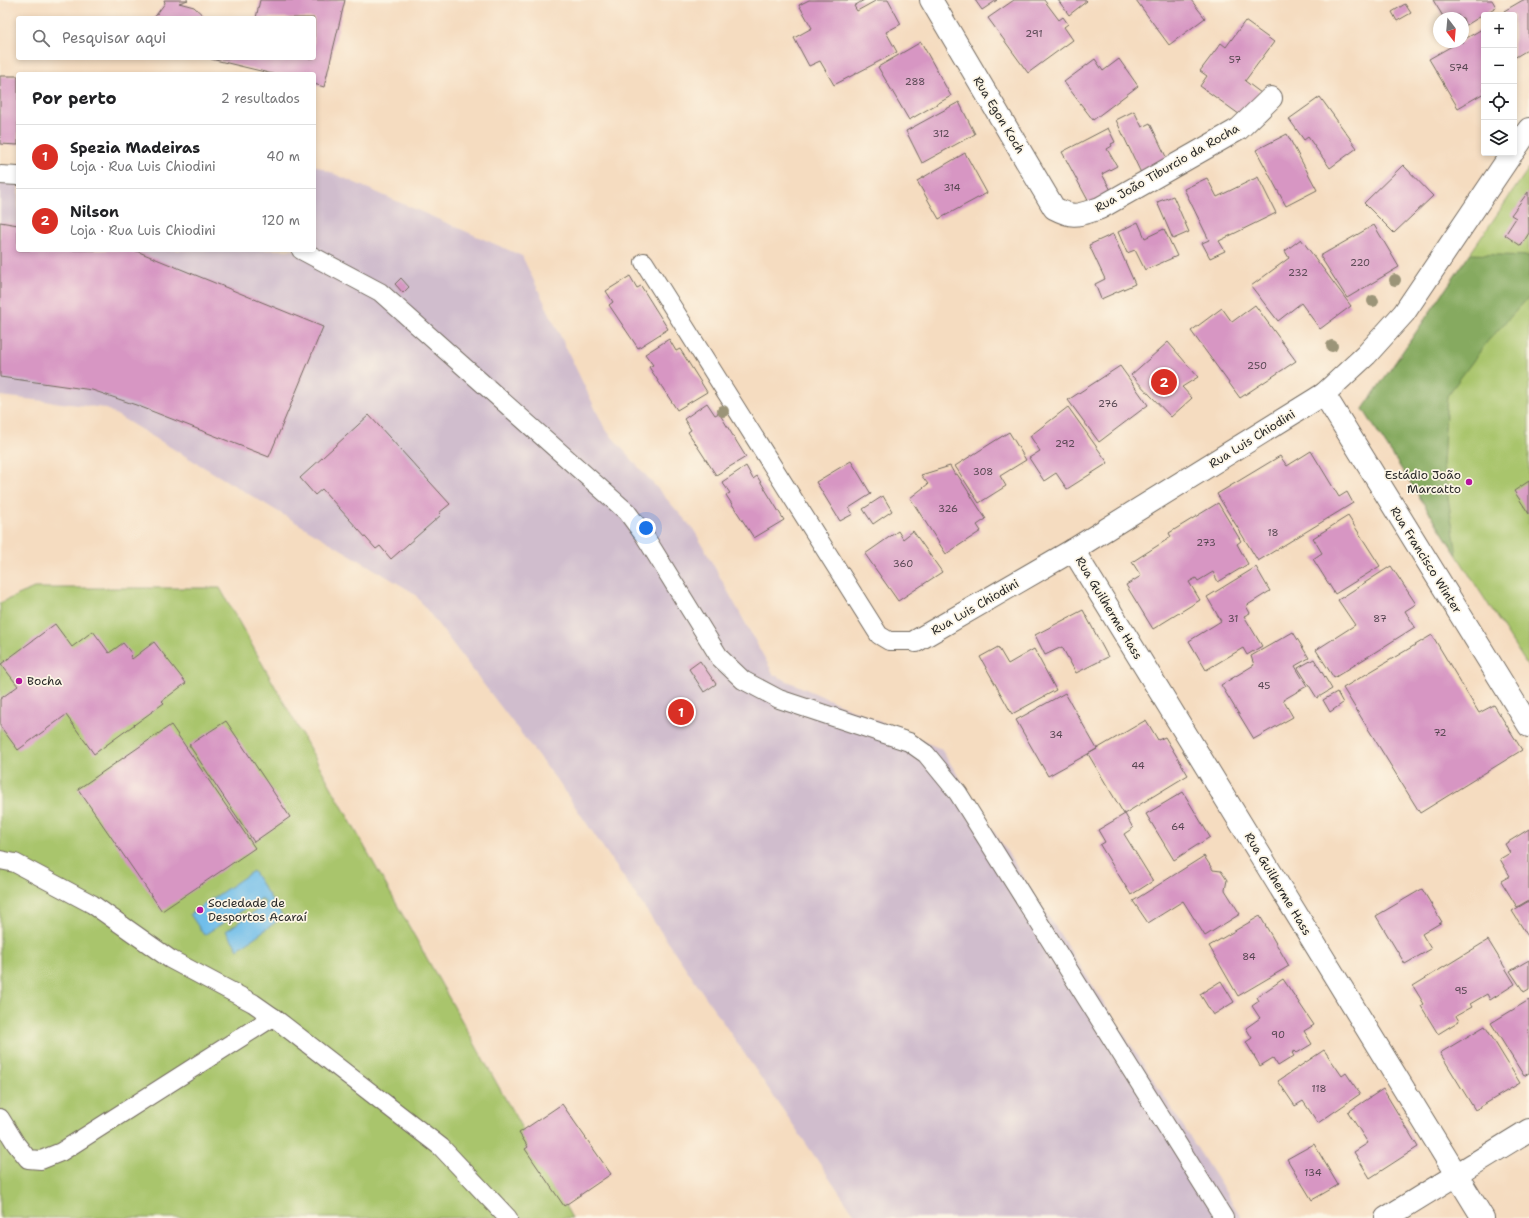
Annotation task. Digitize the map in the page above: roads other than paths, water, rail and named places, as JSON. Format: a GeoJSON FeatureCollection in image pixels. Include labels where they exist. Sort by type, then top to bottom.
{"type":"FeatureCollection","features":[{"type":"Feature","properties":{"kind":"street","name":"Rua Egon Koch"},"geometry":{"type":"LineString","coordinates":[[931,0],[1054,208],[1069,215],[1077,216]]}},
{"type":"Feature","properties":{"kind":"street","name":"Rua João Tiburcio da Rocha"},"geometry":{"type":"LineString","coordinates":[[1077,216],[1100,208],[1239,129],[1271,98]]}},
{"type":"Feature","properties":{"kind":"street"},"geometry":{"type":"LineString","coordinates":[[1517,146],[1529,128]]}},
{"type":"Feature","properties":{"kind":"street","name":"Rua Luis Chiodini"},"geometry":{"type":"LineString","coordinates":[[916,642],[1073,550],[1324,394],[1366,355],[1404,313],[1510,156]]}},
{"type":"Feature","properties":{"kind":"street","name":"Rua Francisco Winter"},"geometry":{"type":"LineString","coordinates":[[1324,394],[1529,726]]}},
{"type":"Feature","properties":{"kind":"street","name":"Rua Guilherme Hass"},"geometry":{"type":"LineString","coordinates":[[1073,550],[1483,1218]]}},
{"type":"Feature","properties":{"kind":"street"},"geometry":{"type":"LineString","coordinates":[[1386,1218],[1529,1130]]}},
{"type":"Feature","properties":{"kind":"lane"},"geometry":{"type":"LineString","coordinates":[[0,175],[16,176]]}},
{"type":"Feature","properties":{"kind":"lane"},"geometry":{"type":"LineString","coordinates":[[305,252],[380,292],[627,512],[644,535],[720,658],[743,680],[779,699],[909,742],[926,754],[962,800],[1224,1218]]}},
{"type":"Feature","properties":{"kind":"lane"},"geometry":{"type":"LineString","coordinates":[[644,262],[879,635],[889,641],[916,642]]}},
{"type":"Feature","properties":{"kind":"lane"},"geometry":{"type":"LineString","coordinates":[[0,860],[15,863],[92,904],[170,959],[253,1003],[273,1017],[441,1147],[508,1218]]}},
{"type":"Feature","properties":{"kind":"lane"},"geometry":{"type":"LineString","coordinates":[[0,1118],[16,1144],[28,1159],[41,1160],[62,1152],[273,1017]]}},
{"type":"Feature","properties":{"kind":"water"},"geometry":{"type":"Polygon","coordinates":[[[253,871],[283,917],[238,949],[226,931],[266,904],[262,898],[204,935],[190,914],[253,871]]]}},
{"type":"Feature","properties":{"kind":"place","name":"Nilson"},"geometry":{"type":"Point","coordinates":[1164,382]}},
{"type":"Feature","properties":{"kind":"place","name":"Estádio João Marcatto"},"geometry":{"type":"Point","coordinates":[1469,482]}},
{"type":"Feature","properties":{"kind":"place","name":"Bocha"},"geometry":{"type":"Point","coordinates":[19,681]}},
{"type":"Feature","properties":{"kind":"place","name":"Spezia Madeiras"},"geometry":{"type":"Point","coordinates":[681,712]}},
{"type":"Feature","properties":{"kind":"place","name":"Sociedade de Desportos Acaraí"},"geometry":{"type":"Point","coordinates":[200,910]}}]}
